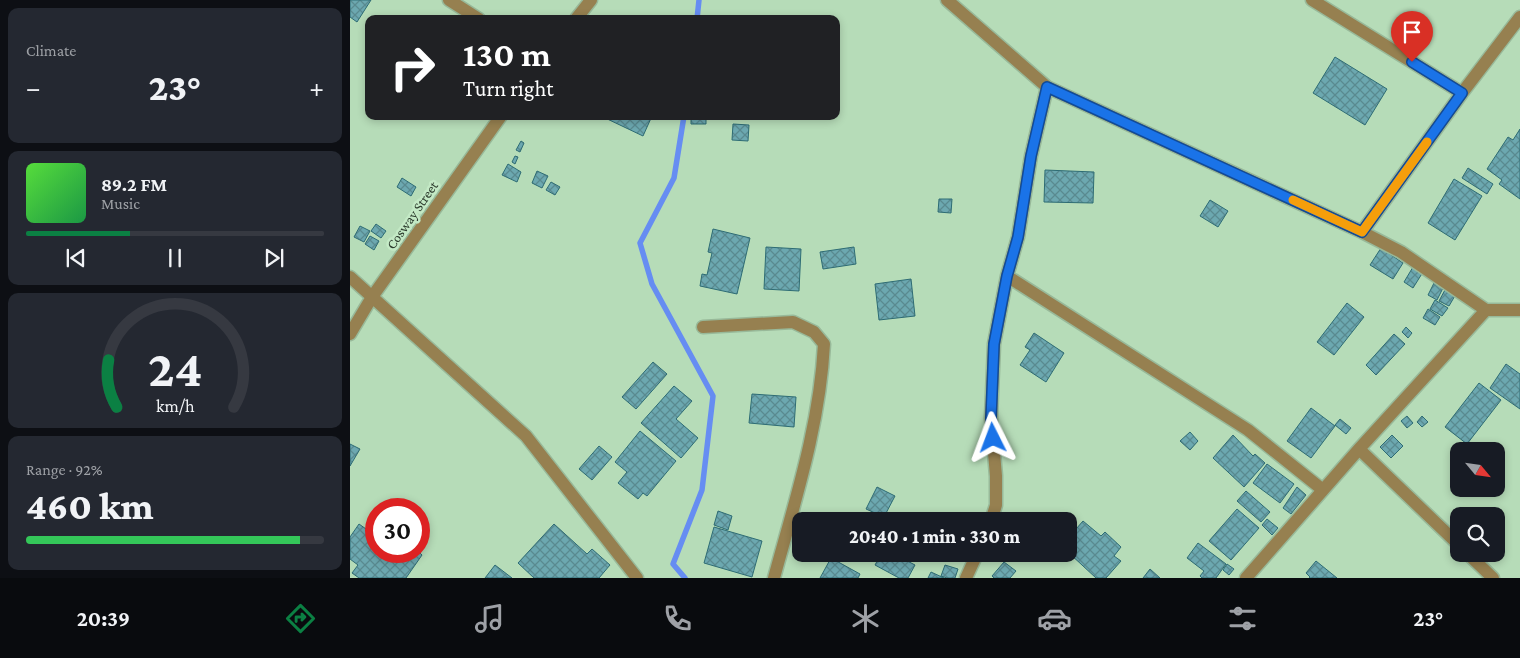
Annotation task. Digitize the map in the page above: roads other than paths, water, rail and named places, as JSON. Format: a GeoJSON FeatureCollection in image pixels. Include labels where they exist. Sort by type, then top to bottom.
{"type":"FeatureCollection","features":[{"type":"Feature","properties":{"kind":"street"},"geometry":{"type":"LineString","coordinates":[[449,0],[473,15]]}},
{"type":"Feature","properties":{"kind":"street"},"geometry":{"type":"LineString","coordinates":[[579,15],[591,0]]}},
{"type":"Feature","properties":{"kind":"street"},"geometry":{"type":"LineString","coordinates":[[947,0],[1047,87],[1362,232],[1401,252],[1486,310],[1520,310]]}},
{"type":"Feature","properties":{"kind":"street"},"geometry":{"type":"LineString","coordinates":[[1312,0],[1462,93]]}},
{"type":"Feature","properties":{"kind":"street"},"geometry":{"type":"LineString","coordinates":[[1362,232],[1462,93],[1520,17]]}},
{"type":"Feature","properties":{"kind":"street"},"geometry":{"type":"LineString","coordinates":[[994,512],[996,504],[996,476],[991,418],[994,344],[1007,276],[1018,237],[1031,156],[1047,87]]}},
{"type":"Feature","properties":{"kind":"street","name":"Cosway Street"},"geometry":{"type":"LineString","coordinates":[[350,334],[372,298],[498,120]]}},
{"type":"Feature","properties":{"kind":"street"},"geometry":{"type":"LineString","coordinates":[[1007,276],[1248,430],[1323,490]]}},
{"type":"Feature","properties":{"kind":"street"},"geometry":{"type":"LineString","coordinates":[[350,277],[526,436],[638,578]]}},
{"type":"Feature","properties":{"kind":"street"},"geometry":{"type":"LineString","coordinates":[[1246,578],[1359,449],[1486,310]]}},
{"type":"Feature","properties":{"kind":"street"},"geometry":{"type":"LineString","coordinates":[[703,326],[793,322],[819,335],[824,344],[812,438],[774,578]]}},
{"type":"Feature","properties":{"kind":"street"},"geometry":{"type":"LineString","coordinates":[[1359,449],[1450,536]]}},
{"type":"Feature","properties":{"kind":"street"},"geometry":{"type":"LineString","coordinates":[[966,578],[973,562]]}},
{"type":"Feature","properties":{"kind":"street"},"geometry":{"type":"LineString","coordinates":[[1476,562],[1493,578]]}},
{"type":"Feature","properties":{"kind":"waterway"},"geometry":{"type":"LineString","coordinates":[[697,15],[699,0]]}},
{"type":"Feature","properties":{"kind":"waterway"},"geometry":{"type":"LineString","coordinates":[[683,120],[674,178],[640,243],[652,284],[713,396],[702,490],[673,564],[685,578]]}}]}
